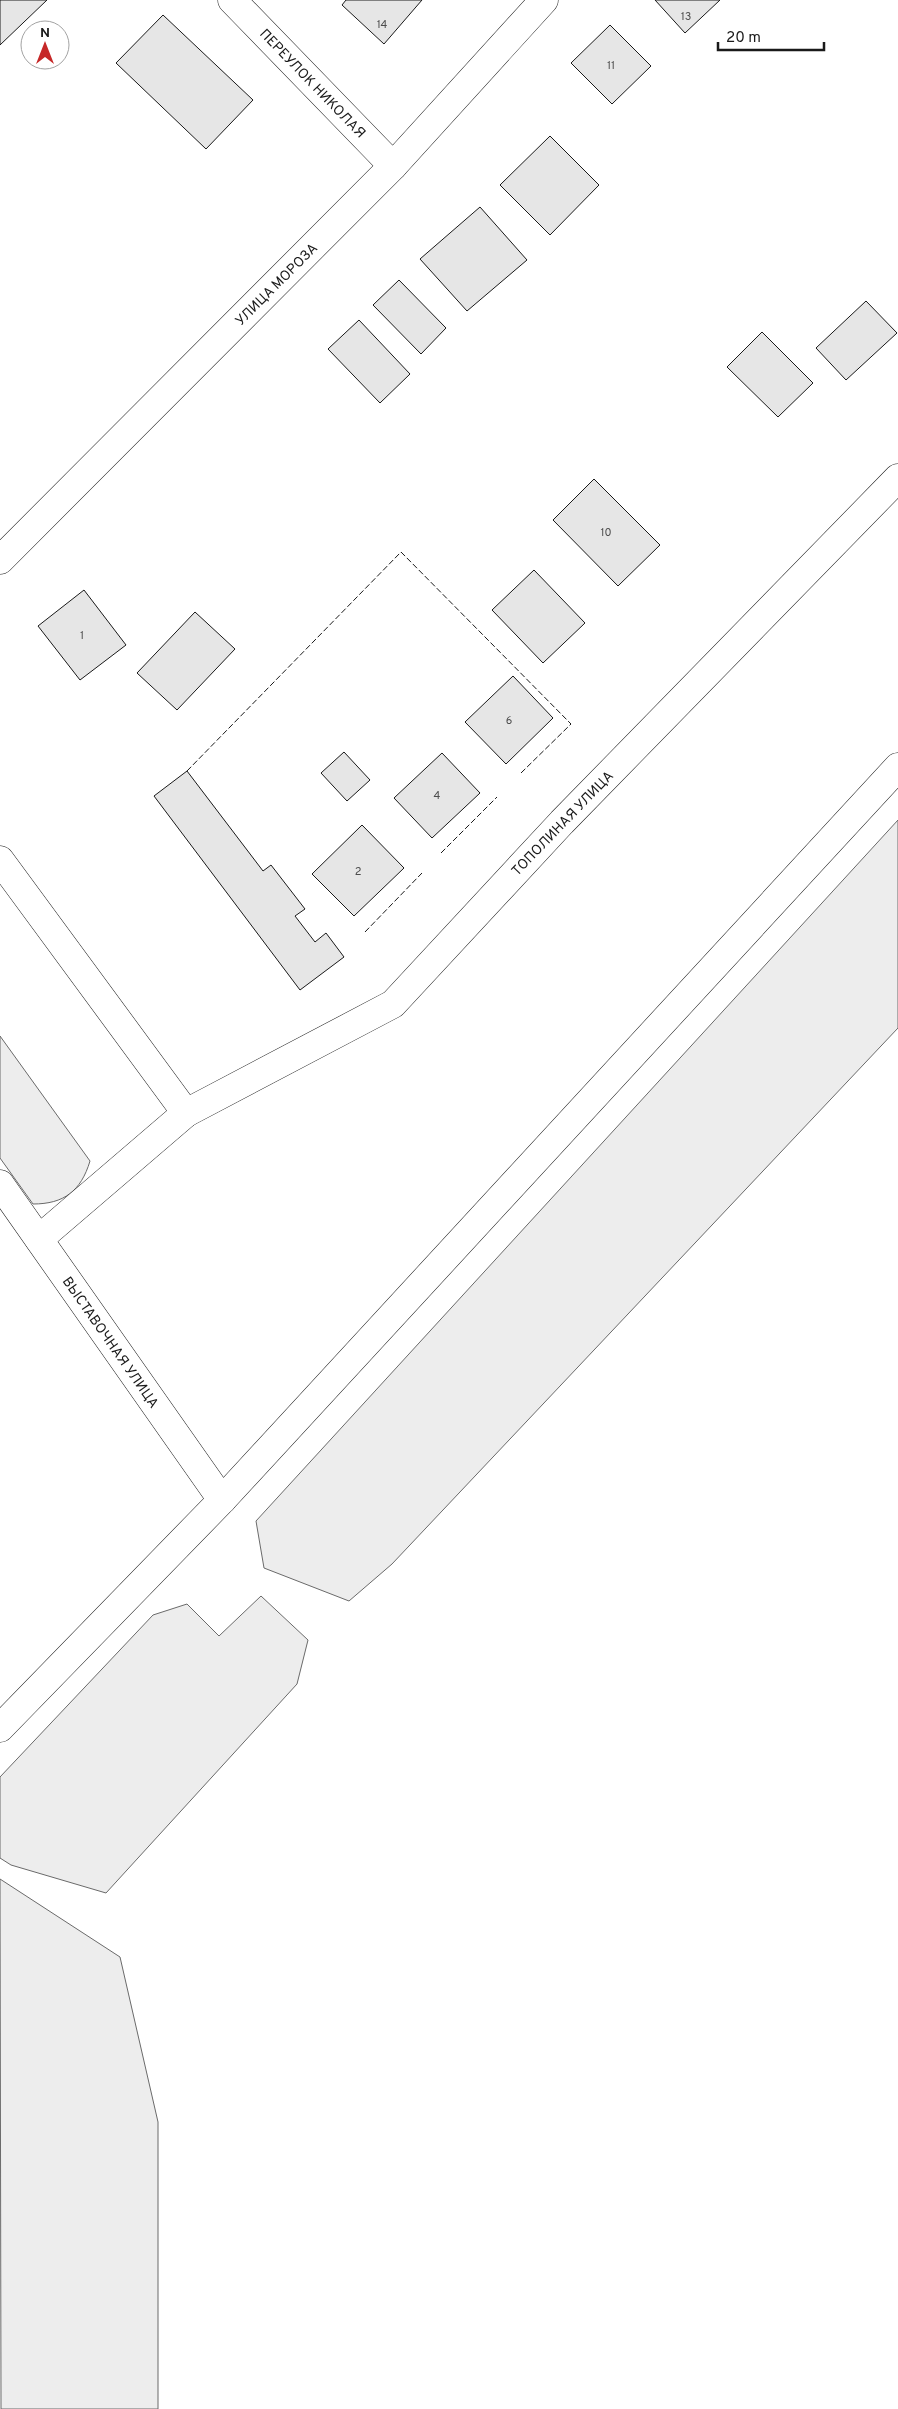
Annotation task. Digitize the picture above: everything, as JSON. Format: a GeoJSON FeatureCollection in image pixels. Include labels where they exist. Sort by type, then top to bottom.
{"type":"FeatureCollection","features":[{"type":"Feature","properties":{"kind":"street","name":"ПЕРЕУЛОК НИКОЛАЯ"},"geometry":{"type":"LineString","coordinates":[[232,0],[393,166]]}},
{"type":"Feature","properties":{"kind":"street","name":"УЛИЦА МОРОЗА"},"geometry":{"type":"LineString","coordinates":[[0,560],[393,166],[544,0]]}},
{"type":"Feature","properties":{"kind":"street","name":"ТОПОЛИНАЯ УЛИЦА"},"geometry":{"type":"LineString","coordinates":[[39,1239],[186,1113],[393,1004],[562,822],[898,478]]}},
{"type":"Feature","properties":{"kind":"street"},"geometry":{"type":"LineString","coordinates":[[0,1728],[222,1500],[898,767]]}},
{"type":"Feature","properties":{"kind":"street"},"geometry":{"type":"LineString","coordinates":[[0,860],[186,1113]]}},
{"type":"Feature","properties":{"kind":"street","name":"ВЫСТАВОЧНАЯ УЛИЦА"},"geometry":{"type":"LineString","coordinates":[[0,1184],[222,1500]]}},
{"type":"Feature","properties":{"kind":"shaded area"},"geometry":{"type":"Polygon","coordinates":[[[898,820],[898,1028],[392,1564],[349,1601],[264,1568],[256,1521],[898,820]]]}},
{"type":"Feature","properties":{"kind":"shaded area"},"geometry":{"type":"Polygon","coordinates":[[[0,1036],[90,1161],[82,1180],[76,1188],[70,1194],[54,1202],[33,1204],[0,1158],[0,1036]]]}},
{"type":"Feature","properties":{"kind":"shaded area"},"geometry":{"type":"Polygon","coordinates":[[[261,1596],[308,1640],[297,1684],[106,1893],[11,1865],[0,1858],[0,1777],[153,1615],[187,1604],[219,1636],[261,1596]]]}},
{"type":"Feature","properties":{"kind":"shaded area"},"geometry":{"type":"Polygon","coordinates":[[[0,1879],[120,1957],[158,2122],[158,2409],[1,2409],[0,1879]]]}},
{"type":"Feature","properties":{"kind":"building"},"geometry":{"type":"Polygon","coordinates":[[[0,0],[47,0],[26,20],[20,20],[20,26],[0,45],[0,0]]]}},
{"type":"Feature","properties":{"kind":"building"},"geometry":{"type":"Polygon","coordinates":[[[346,0],[422,0],[384,44],[342,5],[346,0]]]}},
{"type":"Feature","properties":{"kind":"building"},"geometry":{"type":"Polygon","coordinates":[[[655,0],[720,0],[685,33],[655,0]]]}},
{"type":"Feature","properties":{"kind":"building"},"geometry":{"type":"Polygon","coordinates":[[[163,15],[253,100],[206,149],[116,63],[163,15]]]}},
{"type":"Feature","properties":{"kind":"building"},"geometry":{"type":"Polygon","coordinates":[[[610,25],[651,66],[612,104],[571,63],[610,25]]]}},
{"type":"Feature","properties":{"kind":"building"},"geometry":{"type":"Polygon","coordinates":[[[550,136],[599,185],[550,235],[500,185],[550,136]]]}},
{"type":"Feature","properties":{"kind":"building"},"geometry":{"type":"Polygon","coordinates":[[[480,207],[527,260],[467,311],[420,259],[480,207]]]}},
{"type":"Feature","properties":{"kind":"building"},"geometry":{"type":"Polygon","coordinates":[[[399,280],[446,328],[421,354],[373,305],[399,280]]]}},
{"type":"Feature","properties":{"kind":"building"},"geometry":{"type":"Polygon","coordinates":[[[866,301],[897,333],[846,380],[816,348],[866,301]]]}},
{"type":"Feature","properties":{"kind":"building"},"geometry":{"type":"Polygon","coordinates":[[[359,320],[410,374],[380,403],[328,349],[359,320]]]}},
{"type":"Feature","properties":{"kind":"building"},"geometry":{"type":"Polygon","coordinates":[[[762,332],[813,383],[778,417],[727,367],[762,332]]]}},
{"type":"Feature","properties":{"kind":"building"},"geometry":{"type":"Polygon","coordinates":[[[594,479],[660,545],[618,586],[553,520],[594,479]]]}},
{"type":"Feature","properties":{"kind":"building"},"geometry":{"type":"Polygon","coordinates":[[[534,570],[585,623],[543,663],[492,610],[534,570]]]}},
{"type":"Feature","properties":{"kind":"building"},"geometry":{"type":"Polygon","coordinates":[[[84,590],[126,645],[80,680],[38,626],[84,590]]]}},
{"type":"Feature","properties":{"kind":"building"},"geometry":{"type":"Polygon","coordinates":[[[195,612],[235,649],[177,710],[137,673],[195,612]]]}},
{"type":"Feature","properties":{"kind":"building"},"geometry":{"type":"Polygon","coordinates":[[[513,676],[553,718],[506,764],[465,722],[513,676]]]}},
{"type":"Feature","properties":{"kind":"building"},"geometry":{"type":"Polygon","coordinates":[[[344,752],[370,780],[347,801],[321,773],[344,752]]]}},
{"type":"Feature","properties":{"kind":"building"},"geometry":{"type":"Polygon","coordinates":[[[442,753],[480,793],[432,838],[394,798],[442,753]]]}},
{"type":"Feature","properties":{"kind":"building"},"geometry":{"type":"Polygon","coordinates":[[[187,771],[263,871],[271,865],[305,909],[295,916],[315,942],[326,933],[344,957],[300,990],[154,796],[187,771]]]}},
{"type":"Feature","properties":{"kind":"building"},"geometry":{"type":"Polygon","coordinates":[[[362,825],[404,868],[354,916],[312,874],[362,825]]]}},
{"type":"Feature","properties":{"kind":"fence"},"geometry":{"type":"LineString","coordinates":[[187,771],[401,552],[571,724],[521,773]]}},
{"type":"Feature","properties":{"kind":"fence"},"geometry":{"type":"LineString","coordinates":[[441,853],[497,797]]}},
{"type":"Feature","properties":{"kind":"fence"},"geometry":{"type":"LineString","coordinates":[[365,932],[422,873]]}}]}
